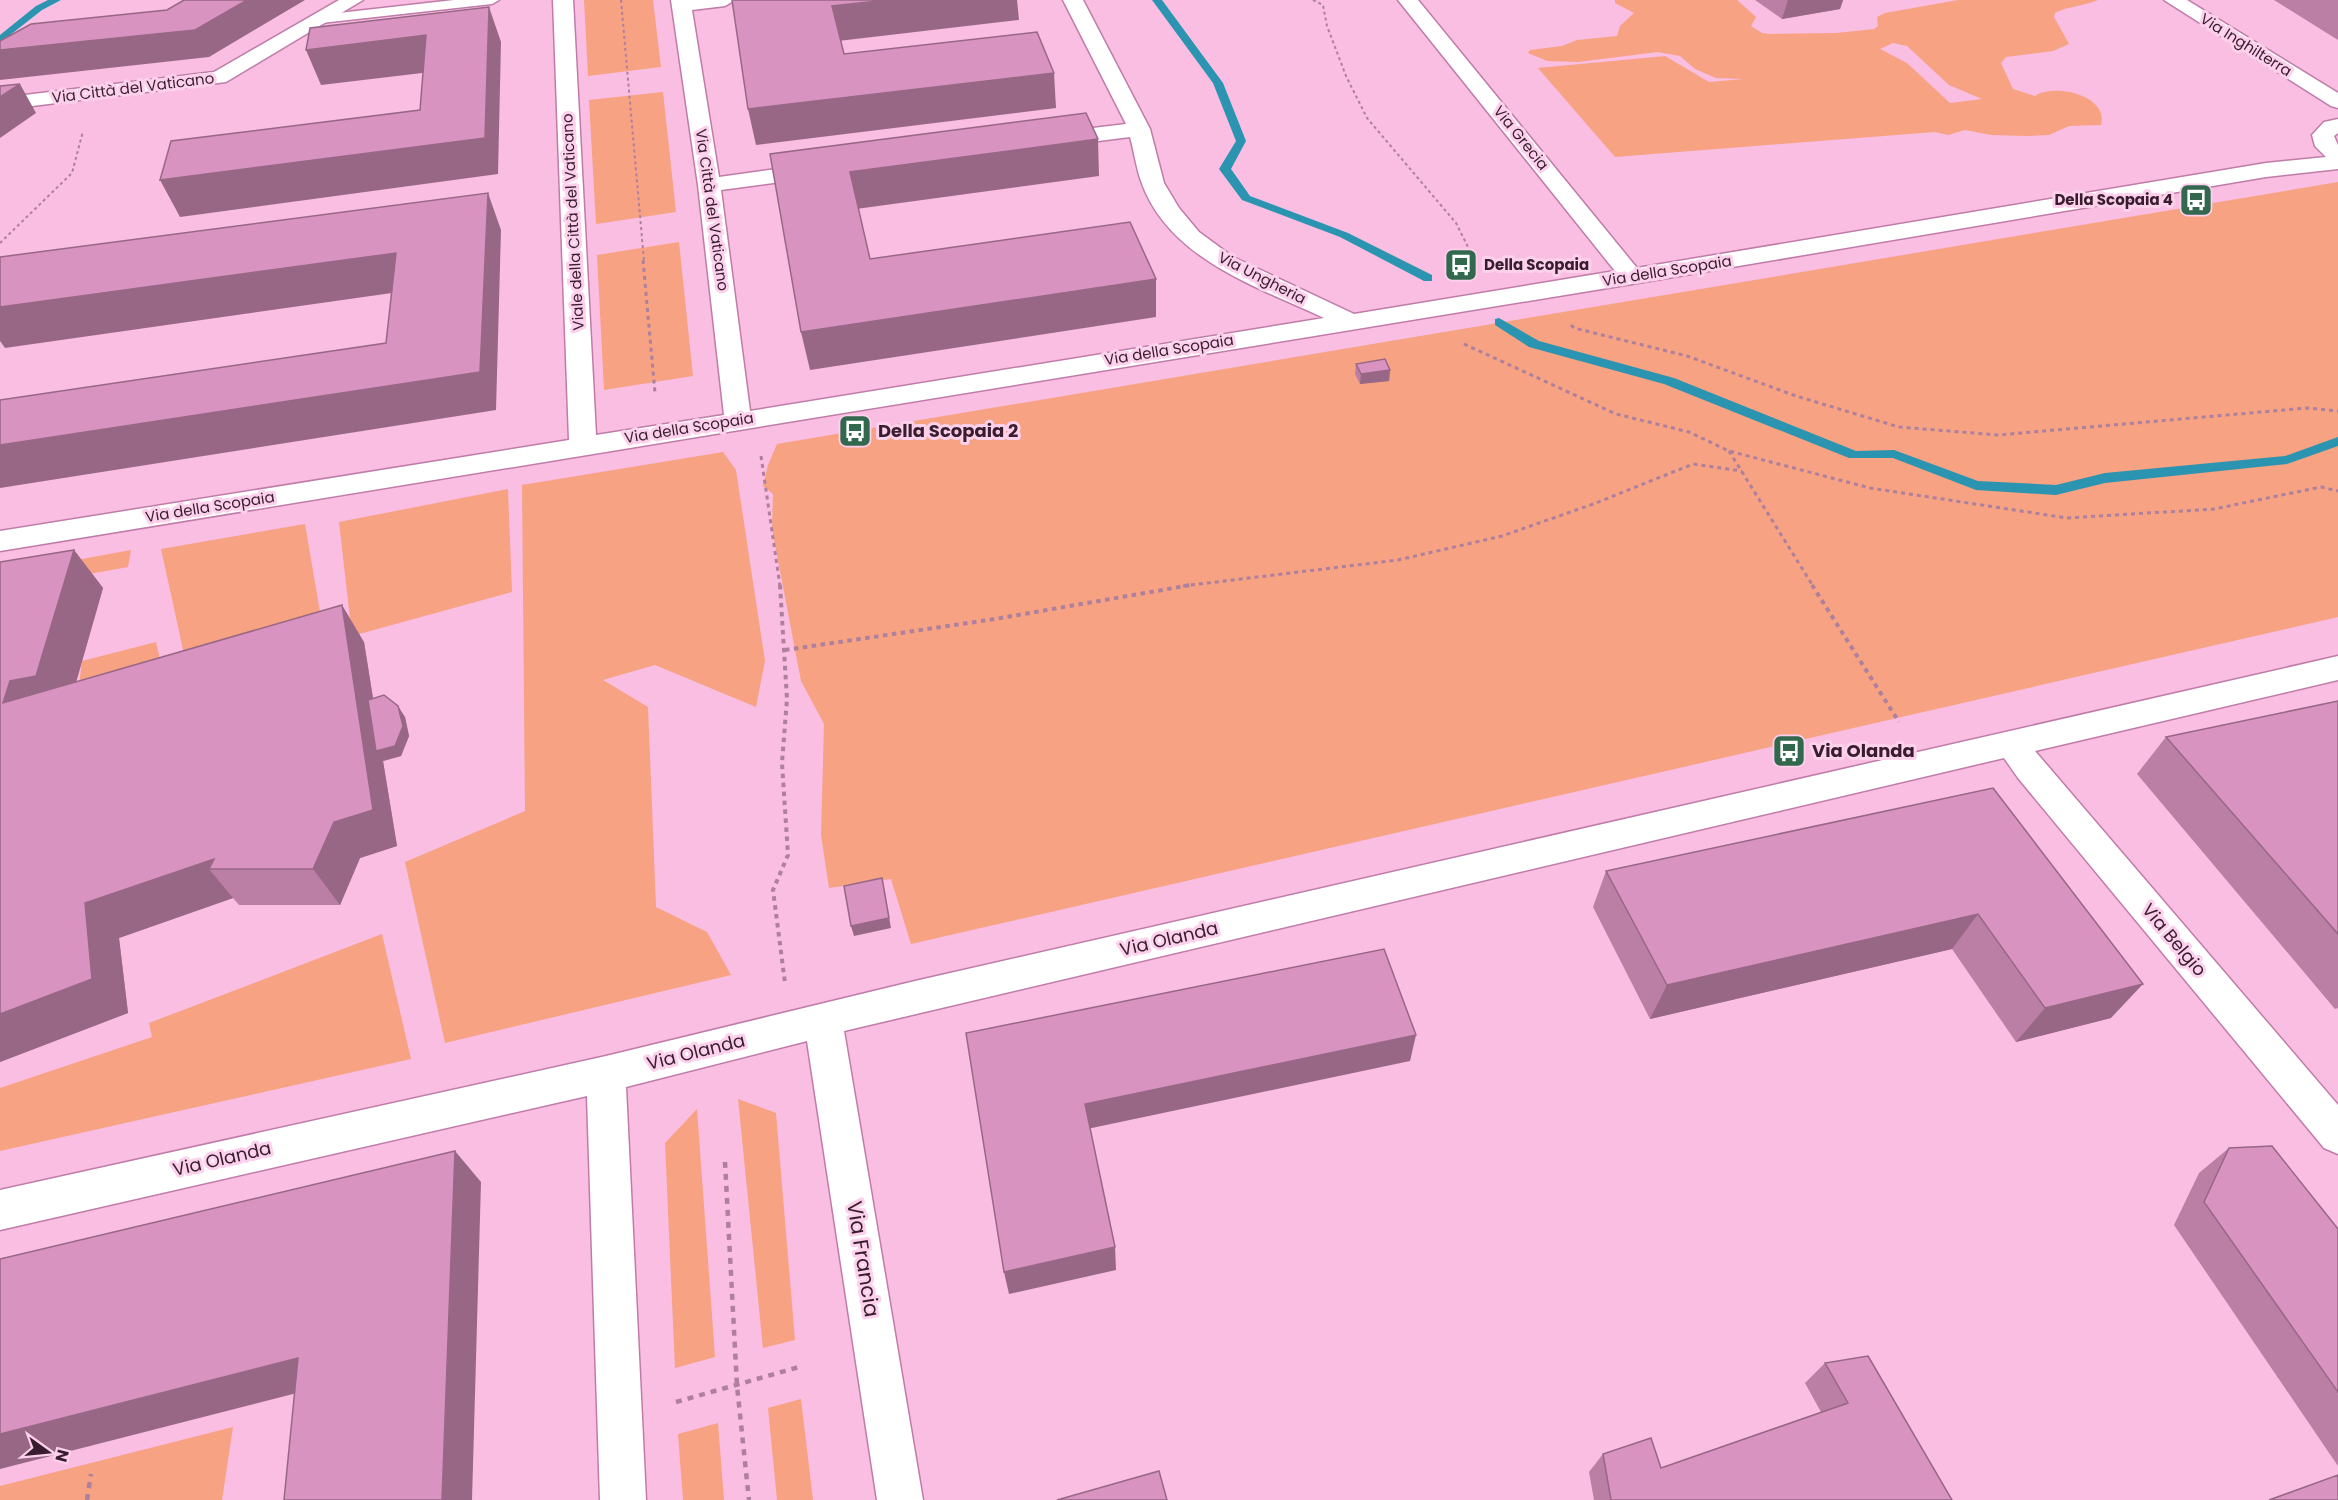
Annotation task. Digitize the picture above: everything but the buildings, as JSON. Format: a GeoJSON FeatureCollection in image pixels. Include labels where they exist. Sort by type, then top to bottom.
{"type":"FeatureCollection","features":[{"type":"Feature","properties":{"kind":"street","name":"Via Città del Vaticano"},"geometry":{"type":"LineString","coordinates":[[0,104],[219,78],[353,0]]}},
{"type":"Feature","properties":{"kind":"street","name":"Viale della Città del Vaticano"},"geometry":{"type":"LineString","coordinates":[[563,0],[583,444]]}},
{"type":"Feature","properties":{"kind":"street"},"geometry":{"type":"LineString","coordinates":[[681,2],[724,0]]}},
{"type":"Feature","properties":{"kind":"street","name":"Via Ungheria"},"geometry":{"type":"LineString","coordinates":[[1073,0],[1139,129],[1153,183],[1169,211],[1191,237],[1225,262],[1350,321]]}},
{"type":"Feature","properties":{"kind":"street","name":"Via Grecia"},"geometry":{"type":"LineString","coordinates":[[1408,0],[1632,277]]}},
{"type":"Feature","properties":{"kind":"street","name":"Via Inghilterra"},"geometry":{"type":"LineString","coordinates":[[2174,0],[2338,102]]}},
{"type":"Feature","properties":{"kind":"street","name":"Via Città del Vaticano"},"geometry":{"type":"LineString","coordinates":[[681,2],[709,185],[738,420]]}},
{"type":"Feature","properties":{"kind":"street"},"geometry":{"type":"LineString","coordinates":[[2317,89],[2334,143]]}},
{"type":"Feature","properties":{"kind":"street"},"geometry":{"type":"LineString","coordinates":[[1034,142],[1139,129]]}},
{"type":"Feature","properties":{"kind":"street","name":"Via della Scopaia"},"geometry":{"type":"LineString","coordinates":[[0,541],[583,444],[1632,277],[2266,170],[2334,143]]}},
{"type":"Feature","properties":{"kind":"street"},"geometry":{"type":"LineString","coordinates":[[709,185],[835,168]]}},
{"type":"Feature","properties":{"kind":"street","name":"Via Olanda"},"geometry":{"type":"LineString","coordinates":[[0,1210],[467,1103],[606,1074],[807,1024],[2338,668]]}},
{"type":"Feature","properties":{"kind":"street","name":"Via Belgio"},"geometry":{"type":"LineString","coordinates":[[2012,743],[2030,769],[2338,1135]]}},
{"type":"Feature","properties":{"kind":"street","name":"Via Francia"},"geometry":{"type":"LineString","coordinates":[[807,1024],[900,1500]]}},
{"type":"Feature","properties":{"kind":"street"},"geometry":{"type":"LineString","coordinates":[[606,1074],[623,1500]]}},
{"type":"Feature","properties":{"kind":"lane"},"geometry":{"type":"LineString","coordinates":[[321,19],[492,0]]}},
{"type":"Feature","properties":{"kind":"path"},"geometry":{"type":"LineString","coordinates":[[621,0],[655,393]]}},
{"type":"Feature","properties":{"kind":"path"},"geometry":{"type":"LineString","coordinates":[[1313,0],[1323,5],[1327,26],[1346,76],[1367,118],[1456,222],[1478,266]]}},
{"type":"Feature","properties":{"kind":"path"},"geometry":{"type":"LineString","coordinates":[[0,243],[72,173],[93,93]]}},
{"type":"Feature","properties":{"kind":"path"},"geometry":{"type":"LineString","coordinates":[[1568,322],[1574,328],[1687,356],[1796,396],[1899,427],[1998,435],[2307,408],[2338,411]]}},
{"type":"Feature","properties":{"kind":"path"},"geometry":{"type":"LineString","coordinates":[[1462,344],[1505,361],[1616,414],[1689,432],[1729,451],[1870,488],[2067,518],[2214,509],[2320,487],[2338,491]]}},
{"type":"Feature","properties":{"kind":"path"},"geometry":{"type":"LineString","coordinates":[[1729,451],[1777,523],[1860,663],[1899,722]]}},
{"type":"Feature","properties":{"kind":"path"},"geometry":{"type":"LineString","coordinates":[[761,455],[783,607],[787,699],[782,763],[788,855],[773,890],[807,1024]]}},
{"type":"Feature","properties":{"kind":"path"},"geometry":{"type":"LineString","coordinates":[[785,650],[1214,581],[1398,560],[1502,536],[1596,503],[1693,464],[1742,471]]}},
{"type":"Feature","properties":{"kind":"path"},"geometry":{"type":"LineString","coordinates":[[725,1162],[737,1386],[748,1500]]}},
{"type":"Feature","properties":{"kind":"path"},"geometry":{"type":"LineString","coordinates":[[676,1402],[799,1367]]}},
{"type":"Feature","properties":{"kind":"path"},"geometry":{"type":"LineString","coordinates":[[87,1500],[92,1474]]}},
{"type":"Feature","properties":{"kind":"shaded area"},"geometry":{"type":"Polygon","coordinates":[[[584,0],[653,0],[661,67],[588,76],[584,0]]]}},
{"type":"Feature","properties":{"kind":"shaded area"},"geometry":{"type":"Polygon","coordinates":[[[1615,0],[1737,0],[1756,17],[1751,26],[1762,33],[1769,34],[1836,33],[1874,29],[1878,26],[1877,17],[1885,13],[1958,0],[2098,0],[2055,13],[2054,17],[2069,44],[2053,51],[2006,57],[2001,63],[2013,89],[2035,96],[2054,91],[2078,94],[2089,99],[2097,106],[2101,115],[2101,125],[2069,126],[2049,135],[1991,135],[1965,130],[1948,135],[1935,132],[1615,157],[1538,68],[1665,56],[1709,82],[1744,79],[1716,78],[1695,69],[1680,56],[1658,52],[1578,62],[1547,61],[1528,53],[1530,50],[1562,46],[1577,40],[1617,36],[1620,26],[1634,13],[1615,3],[1615,0]],[[1893,43],[1880,49],[1907,63],[1950,103],[1982,99],[1949,85],[1907,46],[1893,43]]]}},
{"type":"Feature","properties":{"kind":"shaded area"},"geometry":{"type":"Polygon","coordinates":[[[663,92],[676,212],[596,224],[589,100],[663,92]]]}},
{"type":"Feature","properties":{"kind":"shaded area"},"geometry":{"type":"Polygon","coordinates":[[[2338,182],[2338,617],[911,944],[891,879],[829,888],[821,835],[824,724],[801,681],[772,529],[773,494],[763,486],[768,465],[777,444],[2338,182]]]}},
{"type":"Feature","properties":{"kind":"shaded area"},"geometry":{"type":"Polygon","coordinates":[[[679,242],[693,376],[604,390],[597,255],[679,242]]]}},
{"type":"Feature","properties":{"kind":"shaded area"},"geometry":{"type":"Polygon","coordinates":[[[723,452],[736,470],[765,661],[756,707],[655,665],[603,680],[648,707],[656,907],[707,932],[731,975],[445,1043],[405,862],[525,811],[522,485],[723,452]]]}},
{"type":"Feature","properties":{"kind":"shaded area"},"geometry":{"type":"Polygon","coordinates":[[[508,489],[512,592],[352,636],[339,522],[508,489]]]}},
{"type":"Feature","properties":{"kind":"shaded area"},"geometry":{"type":"Polygon","coordinates":[[[305,524],[326,647],[191,686],[161,549],[305,524]]]}},
{"type":"Feature","properties":{"kind":"shaded area"},"geometry":{"type":"Polygon","coordinates":[[[131,550],[128,567],[0,590],[0,574],[131,550]]]}},
{"type":"Feature","properties":{"kind":"shaded area"},"geometry":{"type":"Polygon","coordinates":[[[156,642],[169,697],[74,726],[82,661],[156,642]]]}},
{"type":"Feature","properties":{"kind":"shaded area"},"geometry":{"type":"Polygon","coordinates":[[[382,934],[411,1059],[0,1151],[0,1088],[152,1037],[149,1023],[382,934]]]}},
{"type":"Feature","properties":{"kind":"shaded area"},"geometry":{"type":"Polygon","coordinates":[[[738,1099],[776,1113],[795,1340],[763,1348],[738,1099]]]}},
{"type":"Feature","properties":{"kind":"shaded area"},"geometry":{"type":"Polygon","coordinates":[[[697,1109],[715,1357],[675,1368],[665,1143],[697,1109]]]}},
{"type":"Feature","properties":{"kind":"shaded area"},"geometry":{"type":"Polygon","coordinates":[[[801,1399],[813,1500],[777,1500],[768,1408],[801,1399]]]}},
{"type":"Feature","properties":{"kind":"shaded area"},"geometry":{"type":"Polygon","coordinates":[[[718,1423],[724,1500],[683,1500],[678,1434],[718,1423]]]}},
{"type":"Feature","properties":{"kind":"shaded area"},"geometry":{"type":"Polygon","coordinates":[[[233,1427],[222,1500],[0,1500],[0,1486],[233,1427]]]}},
{"type":"Feature","properties":{"kind":"waterway"},"geometry":{"type":"LineString","coordinates":[[0,40],[39,8],[56,0]]}},
{"type":"Feature","properties":{"kind":"waterway"},"geometry":{"type":"LineString","coordinates":[[1157,0],[1218,83],[1241,141],[1225,169],[1246,198],[1344,235],[1428,278]]}},
{"type":"Feature","properties":{"kind":"waterway"},"geometry":{"type":"LineString","coordinates":[[1499,322],[1534,344],[1669,381],[1854,455],[1894,454],[1976,485],[2056,490],[2105,478],[2287,460],[2338,441]]}},
{"type":"Feature","properties":{"kind":"place","name":"Della Scopaia 4"},"geometry":{"type":"Point","coordinates":[2196,200]}},
{"type":"Feature","properties":{"kind":"place","name":"Della Scopaia"},"geometry":{"type":"Point","coordinates":[1461,265]}},
{"type":"Feature","properties":{"kind":"place","name":"Della Scopaia 2"},"geometry":{"type":"Point","coordinates":[855,431]}},
{"type":"Feature","properties":{"kind":"place","name":"Via Olanda"},"geometry":{"type":"Point","coordinates":[1789,751]}}]}
